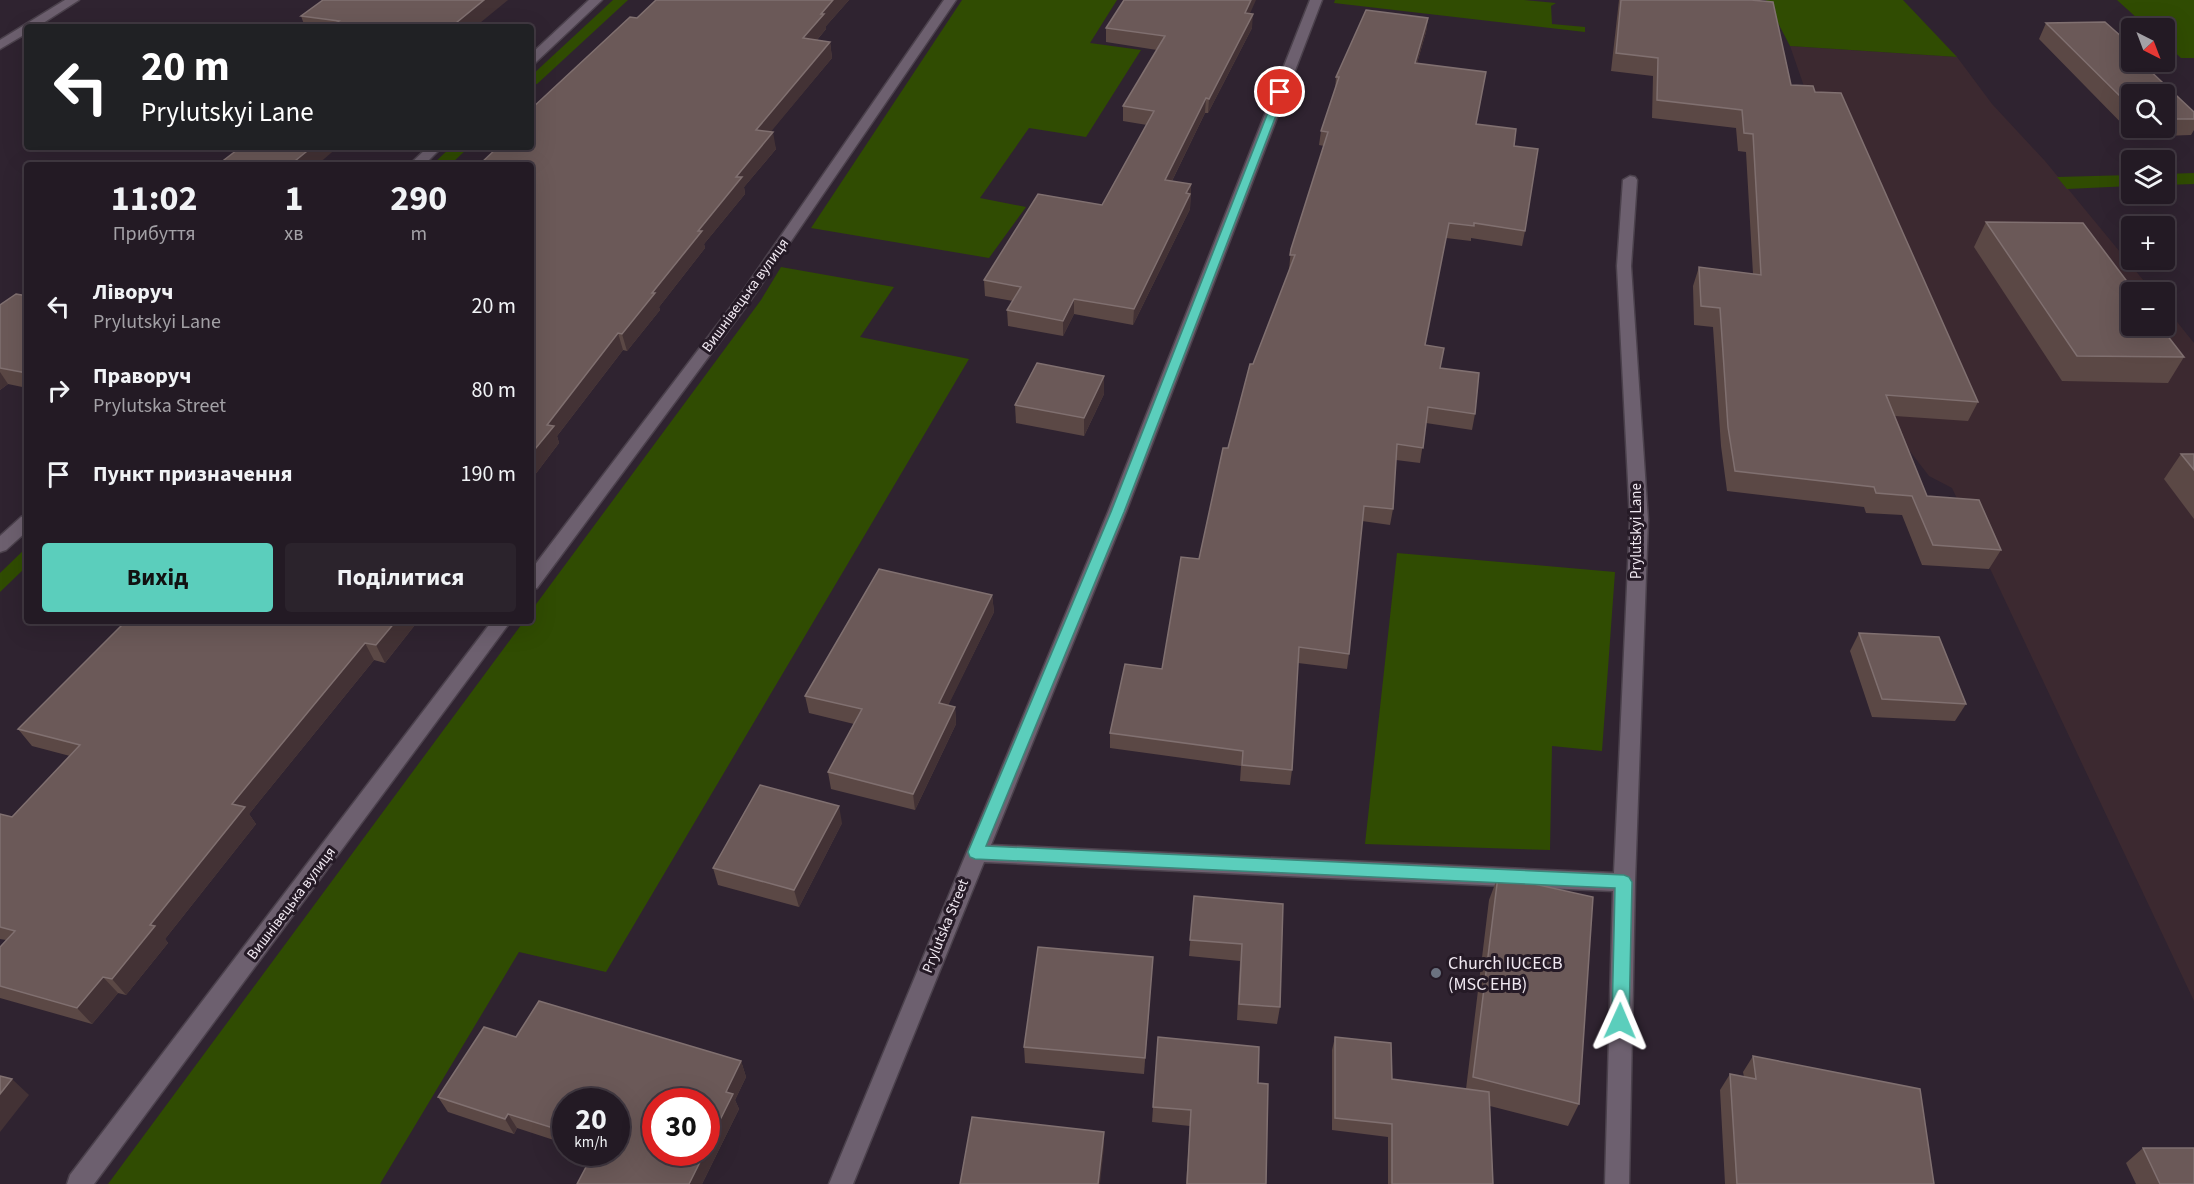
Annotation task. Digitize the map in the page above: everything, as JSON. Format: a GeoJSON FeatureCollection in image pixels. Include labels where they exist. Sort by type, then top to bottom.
{"type":"FeatureCollection","features":[{"type":"Feature","properties":{"kind":"street"},"geometry":{"type":"LineString","coordinates":[[34,24],[73,0]]}},
{"type":"Feature","properties":{"kind":"street"},"geometry":{"type":"LineString","coordinates":[[534,57],[596,0]]}},
{"type":"Feature","properties":{"kind":"street","name":"Вишнівецька вулиця"},"geometry":{"type":"LineString","coordinates":[[534,579],[746,298],[950,0]]}},
{"type":"Feature","properties":{"kind":"street","name":"Prylutska Street"},"geometry":{"type":"LineString","coordinates":[[841,1184],[975,852],[1117,512],[1316,0]]}},
{"type":"Feature","properties":{"kind":"street"},"geometry":{"type":"LineString","coordinates":[[0,45],[24,30]]}},
{"type":"Feature","properties":{"kind":"street"},"geometry":{"type":"LineString","coordinates":[[419,162],[433,150]]}},
{"type":"Feature","properties":{"kind":"street","name":"Prylutskyi Lane"},"geometry":{"type":"LineString","coordinates":[[1617,1184],[1624,882],[1639,520],[1624,266],[1630,180]]}},
{"type":"Feature","properties":{"kind":"street"},"geometry":{"type":"LineString","coordinates":[[0,546],[24,524]]}},
{"type":"Feature","properties":{"kind":"street","name":"Вишнівецька вулиця"},"geometry":{"type":"LineString","coordinates":[[79,1184],[500,624]]}},
{"type":"Feature","properties":{"kind":"street"},"geometry":{"type":"LineString","coordinates":[[975,852],[1624,882]]}},
{"type":"Feature","properties":{"kind":"shaded area"},"geometry":{"type":"Polygon","coordinates":[[[1790,46],[1957,57],[1992,104],[2045,161],[2121,253],[2121,270],[2135,270],[2145,282],[2121,282],[2121,336],[2175,336],[2175,319],[2194,343],[2194,1001],[1952,488],[1929,476],[1882,415],[1806,92],[1790,46]]]}},
{"type":"Feature","properties":{"kind":"green space"},"geometry":{"type":"Polygon","coordinates":[[[613,0],[628,0],[537,84],[534,84],[534,73],[613,0]]]}},
{"type":"Feature","properties":{"kind":"green space"},"geometry":{"type":"Polygon","coordinates":[[[962,0],[1117,0],[1090,43],[1141,50],[1086,137],[1029,128],[980,198],[1026,207],[989,258],[811,228],[962,0]]]}},
{"type":"Feature","properties":{"kind":"green space"},"geometry":{"type":"Polygon","coordinates":[[[1335,0],[1524,0],[1556,3],[1551,6],[1552,24],[1585,27],[1585,32],[1334,3],[1335,0]]]}},
{"type":"Feature","properties":{"kind":"green space"},"geometry":{"type":"Polygon","coordinates":[[[1766,0],[1903,0],[1957,57],[1790,46],[1766,0]]]}},
{"type":"Feature","properties":{"kind":"green space"},"geometry":{"type":"Polygon","coordinates":[[[2117,0],[2194,0],[2194,58],[2181,58],[2175,52],[2175,18],[2137,18],[2117,0]]]}},
{"type":"Feature","properties":{"kind":"green space"},"geometry":{"type":"Polygon","coordinates":[[[448,150],[466,150],[453,162],[435,162],[448,150]]]}},
{"type":"Feature","properties":{"kind":"green space"},"geometry":{"type":"Polygon","coordinates":[[[2194,173],[2194,184],[2175,185],[2175,174],[2194,173]]]}},
{"type":"Feature","properties":{"kind":"green space"},"geometry":{"type":"Polygon","coordinates":[[[2121,175],[2121,186],[2067,189],[2057,177],[2121,175]]]}},
{"type":"Feature","properties":{"kind":"green space"},"geometry":{"type":"Polygon","coordinates":[[[781,267],[894,287],[860,337],[969,359],[606,972],[519,952],[380,1184],[108,1184],[522,624],[534,624],[534,607],[761,300],[781,267]]]}},
{"type":"Feature","properties":{"kind":"green space"},"geometry":{"type":"Polygon","coordinates":[[[24,550],[24,569],[0,592],[0,573],[24,550]]]}},
{"type":"Feature","properties":{"kind":"green space"},"geometry":{"type":"Polygon","coordinates":[[[1397,553],[1615,572],[1602,751],[1552,746],[1550,850],[1365,844],[1397,553]]]}},
{"type":"Feature","properties":{"kind":"building"},"geometry":{"type":"Polygon","coordinates":[[[323,0],[484,0],[455,24],[334,24],[339,21],[301,16],[323,0]]]}},
{"type":"Feature","properties":{"kind":"building"},"geometry":{"type":"Polygon","coordinates":[[[656,0],[833,0],[803,38],[830,42],[756,130],[773,132],[736,177],[742,177],[652,293],[655,293],[622,334],[618,333],[547,425],[554,426],[534,450],[534,162],[482,162],[495,150],[534,150],[534,106],[630,17],[637,18],[656,0]]]}},
{"type":"Feature","properties":{"kind":"building"},"geometry":{"type":"Polygon","coordinates":[[[1124,0],[1251,0],[1245,13],[1253,14],[1209,99],[1206,98],[1165,180],[1191,184],[1186,193],[1190,194],[1134,309],[1074,299],[1063,321],[1007,310],[1021,287],[984,280],[1038,194],[1102,205],[1154,111],[1123,106],[1165,36],[1106,28],[1124,0]]]}},
{"type":"Feature","properties":{"kind":"building"},"geometry":{"type":"Polygon","coordinates":[[[1621,0],[1773,2],[1791,85],[1813,86],[1815,92],[1841,93],[1978,402],[1886,395],[1927,496],[1979,500],[2001,550],[1933,545],[1912,496],[1876,493],[1874,487],[1735,471],[1728,427],[1720,308],[1701,306],[1699,267],[1761,275],[1753,134],[1744,133],[1742,110],[1657,100],[1658,58],[1616,53],[1621,0]]]}},
{"type":"Feature","properties":{"kind":"building"},"geometry":{"type":"Polygon","coordinates":[[[1366,10],[1428,18],[1415,63],[1486,72],[1476,124],[1516,129],[1514,146],[1538,149],[1525,231],[1474,223],[1474,226],[1449,223],[1425,345],[1444,348],[1440,368],[1479,373],[1475,414],[1428,407],[1423,448],[1397,444],[1393,509],[1364,506],[1349,654],[1299,647],[1292,770],[1242,765],[1243,751],[1110,733],[1125,664],[1162,669],[1181,557],[1199,559],[1223,448],[1228,448],[1250,364],[1253,364],[1295,255],[1290,255],[1291,249],[1328,132],[1321,131],[1339,77],[1336,77],[1366,10]]]}},
{"type":"Feature","properties":{"kind":"building"},"geometry":{"type":"Polygon","coordinates":[[[2105,22],[2121,36],[2121,72],[2151,72],[2164,84],[2121,84],[2121,97],[2046,23],[2105,22]]]}},
{"type":"Feature","properties":{"kind":"building"},"geometry":{"type":"Polygon","coordinates":[[[2175,94],[2194,112],[2194,119],[2175,119],[2175,94]]]}},
{"type":"Feature","properties":{"kind":"building"},"geometry":{"type":"Polygon","coordinates":[[[237,150],[308,150],[294,162],[221,162],[237,150]]]}},
{"type":"Feature","properties":{"kind":"building"},"geometry":{"type":"Polygon","coordinates":[[[1986,222],[2083,223],[2127,282],[2121,282],[2121,336],[2168,336],[2184,357],[2077,356],[1986,222]]]}},
{"type":"Feature","properties":{"kind":"building"},"geometry":{"type":"Polygon","coordinates":[[[16,294],[24,295],[24,372],[0,368],[0,305],[16,294]]]}},
{"type":"Feature","properties":{"kind":"building"},"geometry":{"type":"Polygon","coordinates":[[[1037,363],[1104,376],[1084,418],[1015,405],[1037,363]]]}},
{"type":"Feature","properties":{"kind":"building"},"geometry":{"type":"Polygon","coordinates":[[[2181,454],[2194,454],[2194,470],[2181,454]]]}},
{"type":"Feature","properties":{"kind":"building"},"geometry":{"type":"Polygon","coordinates":[[[879,569],[992,595],[939,703],[955,707],[913,794],[828,772],[862,709],[805,696],[879,569]]]}},
{"type":"Feature","properties":{"kind":"building"},"geometry":{"type":"Polygon","coordinates":[[[123,624],[394,624],[376,645],[365,643],[232,804],[245,807],[150,925],[155,926],[112,979],[103,977],[77,1008],[0,986],[0,947],[15,931],[0,927],[0,814],[12,817],[80,745],[18,729],[123,624]]]}},
{"type":"Feature","properties":{"kind":"building"},"geometry":{"type":"Polygon","coordinates":[[[1859,633],[1939,637],[1966,704],[1882,699],[1859,633]]]}},
{"type":"Feature","properties":{"kind":"building"},"geometry":{"type":"Polygon","coordinates":[[[760,785],[839,806],[794,890],[713,868],[760,785]]]}},
{"type":"Feature","properties":{"kind":"building"},"geometry":{"type":"Polygon","coordinates":[[[1498,876],[1593,897],[1579,1104],[1473,1077],[1498,876]]]}},
{"type":"Feature","properties":{"kind":"building"},"geometry":{"type":"Polygon","coordinates":[[[1194,896],[1283,904],[1280,1007],[1239,1004],[1242,944],[1190,940],[1194,896]]]}},
{"type":"Feature","properties":{"kind":"building"},"geometry":{"type":"Polygon","coordinates":[[[1038,947],[1153,957],[1145,1058],[1024,1047],[1038,947]]]}},
{"type":"Feature","properties":{"kind":"building"},"geometry":{"type":"Polygon","coordinates":[[[539,1001],[741,1061],[726,1092],[733,1094],[720,1120],[720,1088],[642,1088],[642,1166],[698,1166],[689,1184],[577,1184],[587,1166],[630,1166],[630,1088],[552,1088],[552,1128],[508,1114],[505,1119],[438,1097],[484,1027],[516,1037],[539,1001]]]}},
{"type":"Feature","properties":{"kind":"building"},"geometry":{"type":"Polygon","coordinates":[[[1158,1037],[1259,1047],[1258,1083],[1268,1084],[1266,1184],[1187,1184],[1191,1110],[1153,1107],[1158,1037]]]}},
{"type":"Feature","properties":{"kind":"building"},"geometry":{"type":"Polygon","coordinates":[[[1335,1037],[1391,1043],[1392,1079],[1489,1092],[1493,1184],[1392,1184],[1392,1124],[1335,1118],[1335,1037]]]}},
{"type":"Feature","properties":{"kind":"building"},"geometry":{"type":"Polygon","coordinates":[[[1753,1056],[1920,1089],[1934,1184],[1737,1184],[1730,1074],[1756,1079],[1753,1056]]]}},
{"type":"Feature","properties":{"kind":"building"},"geometry":{"type":"Polygon","coordinates":[[[0,1076],[12,1079],[0,1094],[0,1076]]]}},
{"type":"Feature","properties":{"kind":"building"},"geometry":{"type":"Polygon","coordinates":[[[972,1117],[1104,1132],[1098,1184],[960,1184],[972,1117]]]}},
{"type":"Feature","properties":{"kind":"building"},"geometry":{"type":"Polygon","coordinates":[[[2143,1148],[2194,1148],[2194,1184],[2160,1184],[2143,1148]]]}},
{"type":"Feature","properties":{"kind":"place","name":"Church IUCECB (MSC EHB)"},"geometry":{"type":"Point","coordinates":[1436,973]}},
{"type":"Feature","properties":{"kind":"route"},"geometry":{"type":"LineString","coordinates":[[1280,92],[1117,512],[975,852],[1624,882],[1620,1021]]}}]}
